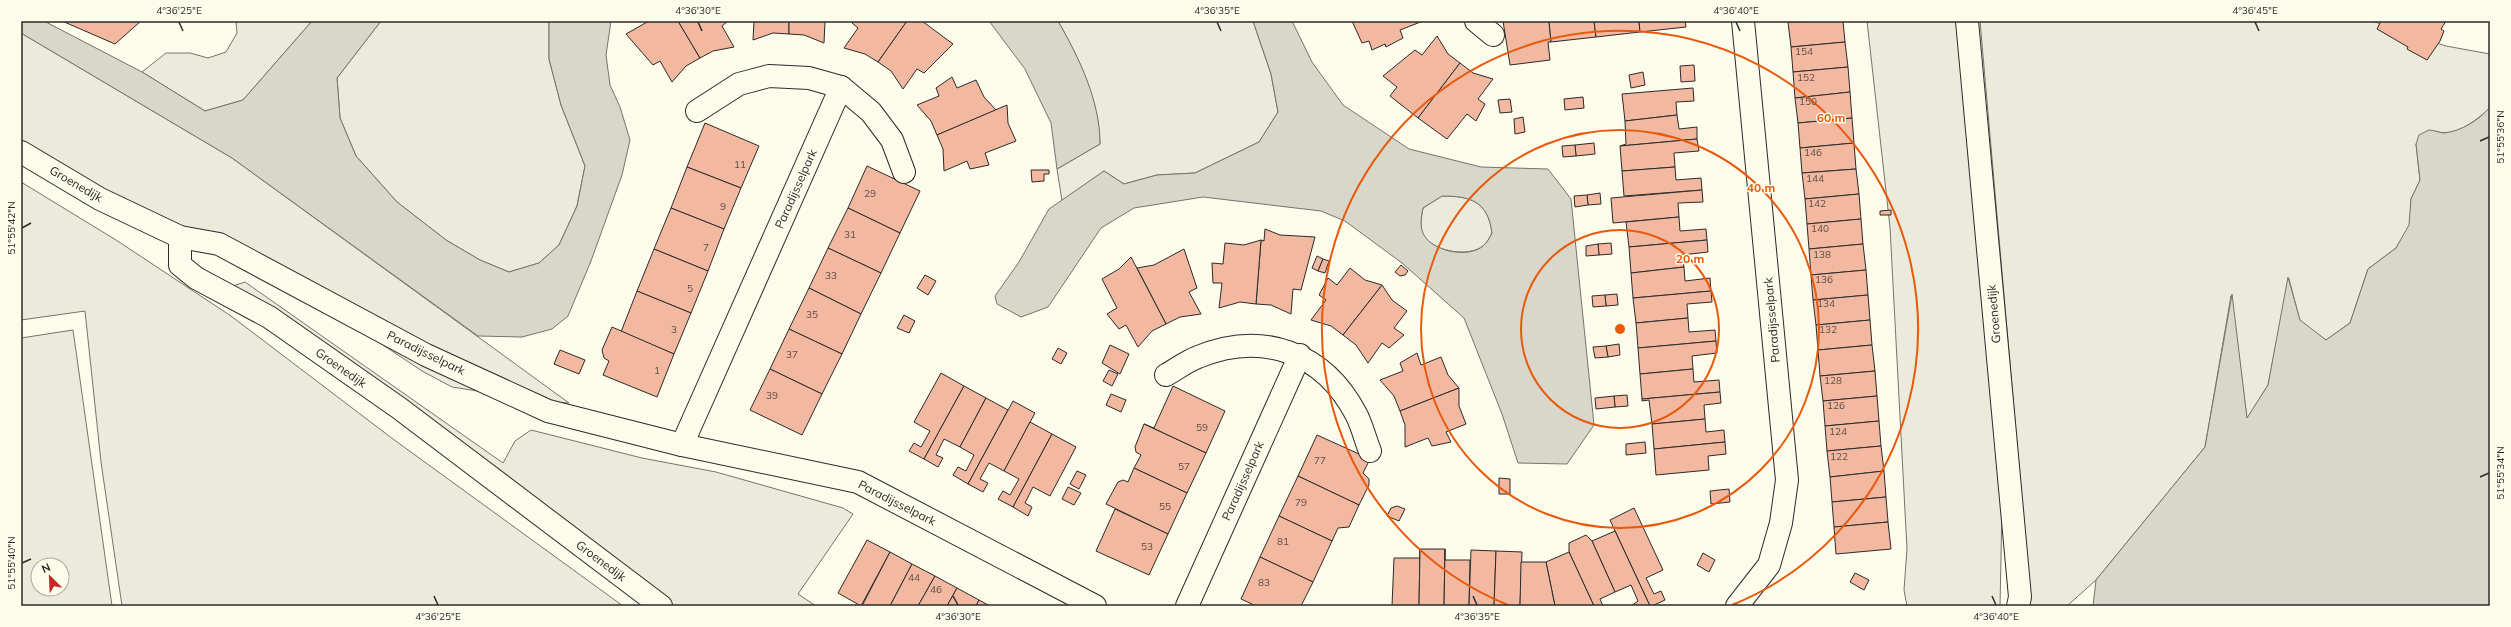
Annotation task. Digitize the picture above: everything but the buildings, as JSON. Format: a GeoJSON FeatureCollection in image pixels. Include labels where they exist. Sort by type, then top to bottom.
{"type":"FeatureCollection","features":[{"type":"Feature","properties":{"kind":"street"},"geometry":{"type":"LineString","coordinates":[[1476,21],[1493,35]]}},
{"type":"Feature","properties":{"kind":"street","name":"Paradijsselpark"},"geometry":{"type":"LineString","coordinates":[[1737,606],[1769,565],[1780,523],[1787,480],[1743,21]]}},
{"type":"Feature","properties":{"kind":"street","name":"Groenedijk"},"geometry":{"type":"LineString","coordinates":[[1967,21],[2020,597],[2018,606]]}},
{"type":"Feature","properties":{"kind":"street"},"geometry":{"type":"LineString","coordinates":[[697,111],[739,84],[769,76],[809,78],[841,87],[871,112],[892,140],[904,172]]}},
{"type":"Feature","properties":{"kind":"street","name":"Paradijsselpark"},"geometry":{"type":"LineString","coordinates":[[682,445],[841,87]]}},
{"type":"Feature","properties":{"kind":"street","name":"Groenedijk"},"geometry":{"type":"LineString","coordinates":[[21,152],[100,199],[180,237],[180,265],[196,278],[269,317],[398,408],[662,606]]}},
{"type":"Feature","properties":{"kind":"street","name":"Paradijsselpark"},"geometry":{"type":"LineString","coordinates":[[180,237],[219,244],[426,354],[548,411],[682,445],[858,482],[1095,606]]}},
{"type":"Feature","properties":{"kind":"street"},"geometry":{"type":"LineString","coordinates":[[1166,375],[1198,357],[1225,348],[1266,347],[1300,355],[1317,365],[1333,380],[1356,414],[1370,451]]}},
{"type":"Feature","properties":{"kind":"street","name":"Paradijsselpark"},"geometry":{"type":"LineString","coordinates":[[1187,606],[1300,355]]}},
{"type":"Feature","properties":{"kind":"shaded area"},"geometry":{"type":"Polygon","coordinates":[[[21,21],[44,21],[142,72],[205,111],[243,100],[312,21],[381,21],[337,78],[340,118],[356,156],[397,202],[446,240],[480,260],[509,272],[539,263],[559,245],[577,206],[585,166],[561,105],[549,59],[549,21],[611,21],[606,55],[610,85],[620,107],[630,140],[622,175],[591,261],[568,316],[552,329],[522,337],[478,336],[232,158],[21,33],[21,21]]]}},
{"type":"Feature","properties":{"kind":"shaded area"},"geometry":{"type":"Polygon","coordinates":[[[236,21],[312,21],[243,100],[205,111],[142,72],[166,53],[190,53],[208,58],[226,52],[237,33],[236,21]]]}},
{"type":"Feature","properties":{"kind":"shaded area"},"geometry":{"type":"Polygon","coordinates":[[[381,21],[549,21],[549,59],[561,105],[585,166],[577,206],[559,245],[539,263],[509,272],[480,260],[446,240],[397,202],[356,156],[340,118],[337,78],[381,21]]]}},
{"type":"Feature","properties":{"kind":"shaded area"},"geometry":{"type":"Polygon","coordinates":[[[989,21],[1058,21],[1081,65],[1087,80],[1096,111],[1100,144],[1057,169],[1051,123],[1025,69],[989,21]]]}},
{"type":"Feature","properties":{"kind":"shaded area"},"geometry":{"type":"Polygon","coordinates":[[[1058,21],[1253,21],[1271,74],[1278,112],[1259,142],[1195,173],[1157,175],[1124,184],[1104,171],[1062,201],[1057,169],[1100,144],[1099,128],[1092,96],[1080,65],[1058,21]]]}},
{"type":"Feature","properties":{"kind":"shaded area"},"geometry":{"type":"Polygon","coordinates":[[[1253,21],[1292,21],[1312,62],[1343,105],[1409,149],[1481,167],[1548,169],[1571,199],[1594,425],[1567,464],[1518,463],[1502,414],[1464,318],[1402,263],[1345,221],[1321,211],[1203,197],[1134,208],[1101,228],[1048,307],[1021,317],[997,304],[995,296],[1019,262],[1049,209],[1104,171],[1124,184],[1157,175],[1195,173],[1259,142],[1278,112],[1271,74],[1253,21]],[[1442,196],[1423,208],[1421,224],[1422,231],[1431,243],[1445,250],[1453,252],[1470,252],[1477,250],[1486,243],[1492,233],[1490,222],[1482,207],[1476,202],[1461,197],[1442,196]]]}},
{"type":"Feature","properties":{"kind":"shaded area"},"geometry":{"type":"Polygon","coordinates":[[[1867,21],[1956,21],[2002,508],[2000,606],[1907,606],[1904,590],[1907,549],[1890,227],[1867,21]]]}},
{"type":"Feature","properties":{"kind":"shaded area"},"geometry":{"type":"Polygon","coordinates":[[[1980,21],[2372,21],[2446,46],[2490,54],[2490,108],[2464,127],[2450,132],[2442,133],[2435,131],[2416,144],[2420,180],[2411,199],[2410,225],[2396,248],[2368,269],[2350,323],[2326,340],[2300,321],[2289,279],[2268,385],[2247,419],[2231,296],[2205,447],[2096,580],[2067,606],[2028,606],[2030,592],[1980,21]]]}},
{"type":"Feature","properties":{"kind":"shaded area"},"geometry":{"type":"Polygon","coordinates":[[[21,33],[232,158],[569,403],[541,401],[452,387],[422,371],[224,239],[149,226],[21,148],[21,33]]]}},
{"type":"Feature","properties":{"kind":"shaded area"},"geometry":{"type":"Polygon","coordinates":[[[2490,107],[2490,606],[2093,606],[2096,580],[2205,447],[2232,294],[2247,418],[2268,385],[2288,277],[2300,320],[2326,340],[2350,323],[2368,269],[2396,248],[2409,225],[2411,199],[2420,180],[2416,144],[2419,135],[2429,130],[2444,133],[2457,130],[2470,124],[2490,107]]]}},
{"type":"Feature","properties":{"kind":"shaded area"},"geometry":{"type":"Polygon","coordinates":[[[21,182],[116,240],[231,316],[393,439],[623,606],[122,606],[101,462],[85,311],[21,320],[21,182]]]}},
{"type":"Feature","properties":{"kind":"shaded area"},"geometry":{"type":"Polygon","coordinates":[[[1442,196],[1469,199],[1482,207],[1490,222],[1492,233],[1483,246],[1470,251],[1462,252],[1445,250],[1430,243],[1425,238],[1421,228],[1423,208],[1442,196]]]}},
{"type":"Feature","properties":{"kind":"shaded area"},"geometry":{"type":"Polygon","coordinates":[[[245,282],[503,463],[515,441],[531,430],[642,458],[716,472],[843,508],[853,514],[798,594],[816,606],[673,606],[573,538],[233,286],[245,282]]]}},
{"type":"Feature","properties":{"kind":"shaded area"},"geometry":{"type":"Polygon","coordinates":[[[73,330],[112,606],[21,606],[21,338],[73,330]]]}}]}
